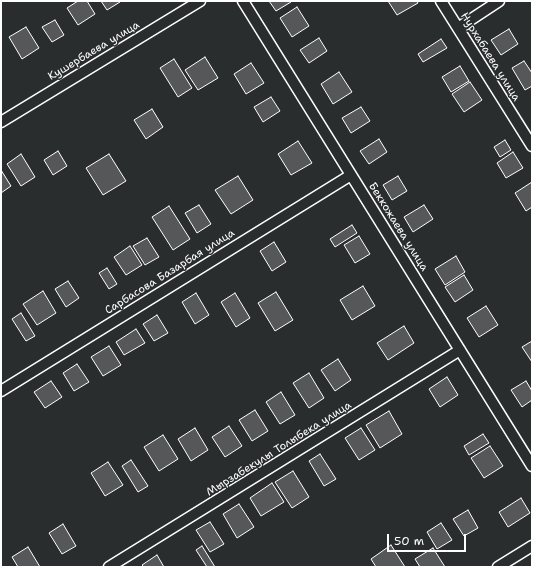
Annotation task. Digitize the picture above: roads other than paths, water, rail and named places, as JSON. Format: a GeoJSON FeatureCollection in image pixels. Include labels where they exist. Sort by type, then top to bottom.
{"type":"FeatureCollection","features":[{"type":"Feature","properties":{"kind":"street","name":"Кушербаева улица"},"geometry":{"type":"LineString","coordinates":[[1,122],[200,1]]}},
{"type":"Feature","properties":{"kind":"street","name":"Беккожаева улица"},"geometry":{"type":"LineString","coordinates":[[243,1],[532,466]]}},
{"type":"Feature","properties":{"kind":"street"},"geometry":{"type":"LineString","coordinates":[[458,28],[499,1]]}},
{"type":"Feature","properties":{"kind":"street","name":"Нурхабаева улица"},"geometry":{"type":"LineString","coordinates":[[443,2],[532,146]]}},
{"type":"Feature","properties":{"kind":"street","name":"Сарбасова Базарбая улица"},"geometry":{"type":"LineString","coordinates":[[1,390],[351,175]]}},
{"type":"Feature","properties":{"kind":"street","name":"Мырзабекулы Толыбека улица"},"geometry":{"type":"LineString","coordinates":[[110,567],[460,350]]}},
{"type":"Feature","properties":{"kind":"street"},"geometry":{"type":"LineString","coordinates":[[498,567],[532,546]]}}]}
